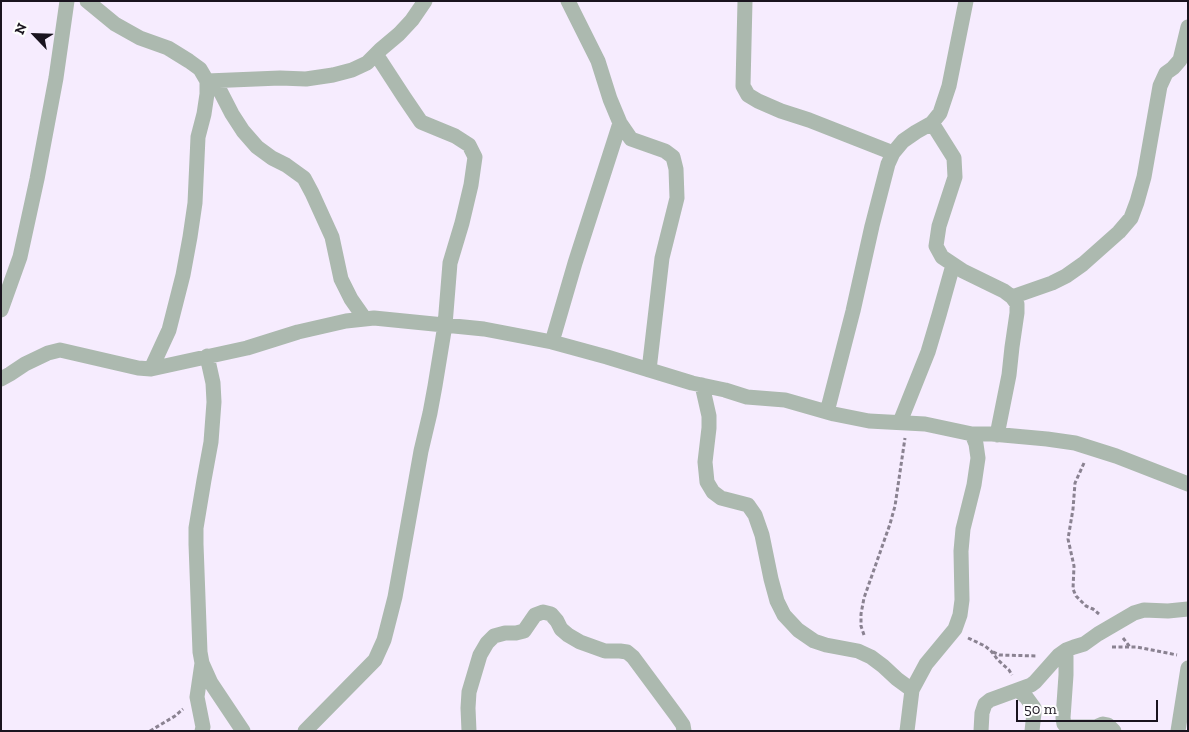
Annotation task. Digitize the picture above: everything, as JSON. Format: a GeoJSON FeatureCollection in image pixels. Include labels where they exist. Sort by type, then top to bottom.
{"type":"FeatureCollection","features":[{"type":"Feature","properties":{"kind":"street"},"geometry":{"type":"LineString","coordinates":[[1,310],[20,258],[34,196],[56,78],[67,1]]}},
{"type":"Feature","properties":{"kind":"street"},"geometry":{"type":"LineString","coordinates":[[64,24],[79,1]]}},
{"type":"Feature","properties":{"kind":"street"},"geometry":{"type":"LineString","coordinates":[[87,1],[115,24],[140,38],[168,48],[200,69],[211,81],[243,131],[258,147],[304,178],[332,237],[341,279],[350,299],[365,319]]}},
{"type":"Feature","properties":{"kind":"street"},"geometry":{"type":"LineString","coordinates":[[211,81],[280,78],[306,80],[352,70],[367,63],[399,34],[412,20],[425,1]]}},
{"type":"Feature","properties":{"kind":"street"},"geometry":{"type":"LineString","coordinates":[[745,1],[743,86],[748,95],[781,111],[893,153]]}},
{"type":"Feature","properties":{"kind":"street"},"geometry":{"type":"LineString","coordinates":[[827,412],[888,164],[893,153],[903,141],[932,123],[940,113],[949,86],[966,1]]}},
{"type":"Feature","properties":{"kind":"street"},"geometry":{"type":"LineString","coordinates":[[571,3],[598,61],[620,123],[631,139],[665,151],[673,158],[676,169],[677,198],[662,258],[649,370]]}},
{"type":"Feature","properties":{"kind":"street"},"geometry":{"type":"LineString","coordinates":[[1012,297],[1052,283],[1077,268],[1119,232],[1131,218],[1144,177],[1160,86],[1166,73],[1180,60],[1188,27]]}},
{"type":"Feature","properties":{"kind":"street"},"geometry":{"type":"LineString","coordinates":[[306,731],[375,660],[384,640],[395,598],[419,459],[430,413],[445,325],[450,263],[471,186],[475,157],[469,145],[455,136],[421,122],[376,54]]}},
{"type":"Feature","properties":{"kind":"street"},"geometry":{"type":"LineString","coordinates":[[151,369],[169,330],[188,246],[195,203],[198,137],[211,81]]}},
{"type":"Feature","properties":{"kind":"street"},"geometry":{"type":"LineString","coordinates":[[552,342],[620,123]]}},
{"type":"Feature","properties":{"kind":"street"},"geometry":{"type":"LineString","coordinates":[[932,123],[954,158],[955,177],[939,226],[936,246],[942,257],[953,265],[991,283],[1012,297],[1016,304],[1017,313],[1009,375],[997,435]]}},
{"type":"Feature","properties":{"kind":"street"},"geometry":{"type":"LineString","coordinates":[[903,422],[940,315],[953,265]]}},
{"type":"Feature","properties":{"kind":"street"},"geometry":{"type":"LineString","coordinates":[[1,379],[25,364],[60,350],[138,368],[151,369],[247,348],[298,332],[346,321],[374,318],[484,329],[552,342],[607,356],[649,370],[746,397],[785,400],[869,421],[925,424],[972,434],[1047,439],[1075,443],[1116,456],[1188,484]]}},
{"type":"Feature","properties":{"kind":"street"},"geometry":{"type":"LineString","coordinates":[[207,356],[213,383],[213,419],[211,442],[199,506],[196,544],[200,652],[202,663],[211,683],[243,731]]}},
{"type":"Feature","properties":{"kind":"street"},"geometry":{"type":"LineString","coordinates":[[702,385],[709,428],[705,462],[707,482],[713,492],[721,498],[748,505],[755,515],[762,535],[777,602],[784,615],[798,630],[814,641],[858,651],[871,657],[912,690]]}},
{"type":"Feature","properties":{"kind":"street"},"geometry":{"type":"LineString","coordinates":[[907,731],[912,690],[926,664],[955,629],[960,615],[963,529],[974,485],[978,458],[972,434]]}},
{"type":"Feature","properties":{"kind":"street"},"geometry":{"type":"LineString","coordinates":[[981,731],[982,713],[985,704],[990,700],[1036,682],[1063,653],[1084,644],[1134,612],[1188,609]]}},
{"type":"Feature","properties":{"kind":"street"},"geometry":{"type":"LineString","coordinates":[[469,731],[469,692],[480,654],[494,636],[524,631],[535,615],[543,612],[551,614],[557,620],[561,629],[580,642],[605,651],[627,652],[633,657],[683,725],[684,731]]}},
{"type":"Feature","properties":{"kind":"street"},"geometry":{"type":"LineString","coordinates":[[1063,653],[1066,675],[1064,724],[1071,727],[1096,727],[1103,724],[1108,725],[1114,731]]}},
{"type":"Feature","properties":{"kind":"street"},"geometry":{"type":"LineString","coordinates":[[202,663],[197,697],[203,727],[202,731]]}},
{"type":"Feature","properties":{"kind":"street"},"geometry":{"type":"LineString","coordinates":[[1178,731],[1188,668]]}},
{"type":"Feature","properties":{"kind":"street"},"geometry":{"type":"LineString","coordinates":[[1018,690],[1034,708],[1032,731]]}},
{"type":"Feature","properties":{"kind":"path"},"geometry":{"type":"LineString","coordinates":[[871,657],[861,626],[861,614],[864,598],[895,506],[903,422]]}},
{"type":"Feature","properties":{"kind":"path"},"geometry":{"type":"LineString","coordinates":[[1090,448],[1075,484],[1074,510],[1068,539],[1074,566],[1076,596],[1111,626]]}},
{"type":"Feature","properties":{"kind":"path"},"geometry":{"type":"LineString","coordinates":[[951,633],[978,642],[1000,655],[1063,653]]}},
{"type":"Feature","properties":{"kind":"path"},"geometry":{"type":"LineString","coordinates":[[1084,644],[1137,647],[1178,655]]}},
{"type":"Feature","properties":{"kind":"path"},"geometry":{"type":"LineString","coordinates":[[991,650],[1009,670],[1018,690]]}},
{"type":"Feature","properties":{"kind":"path"},"geometry":{"type":"LineString","coordinates":[[150,731],[175,716],[197,697]]}}]}
